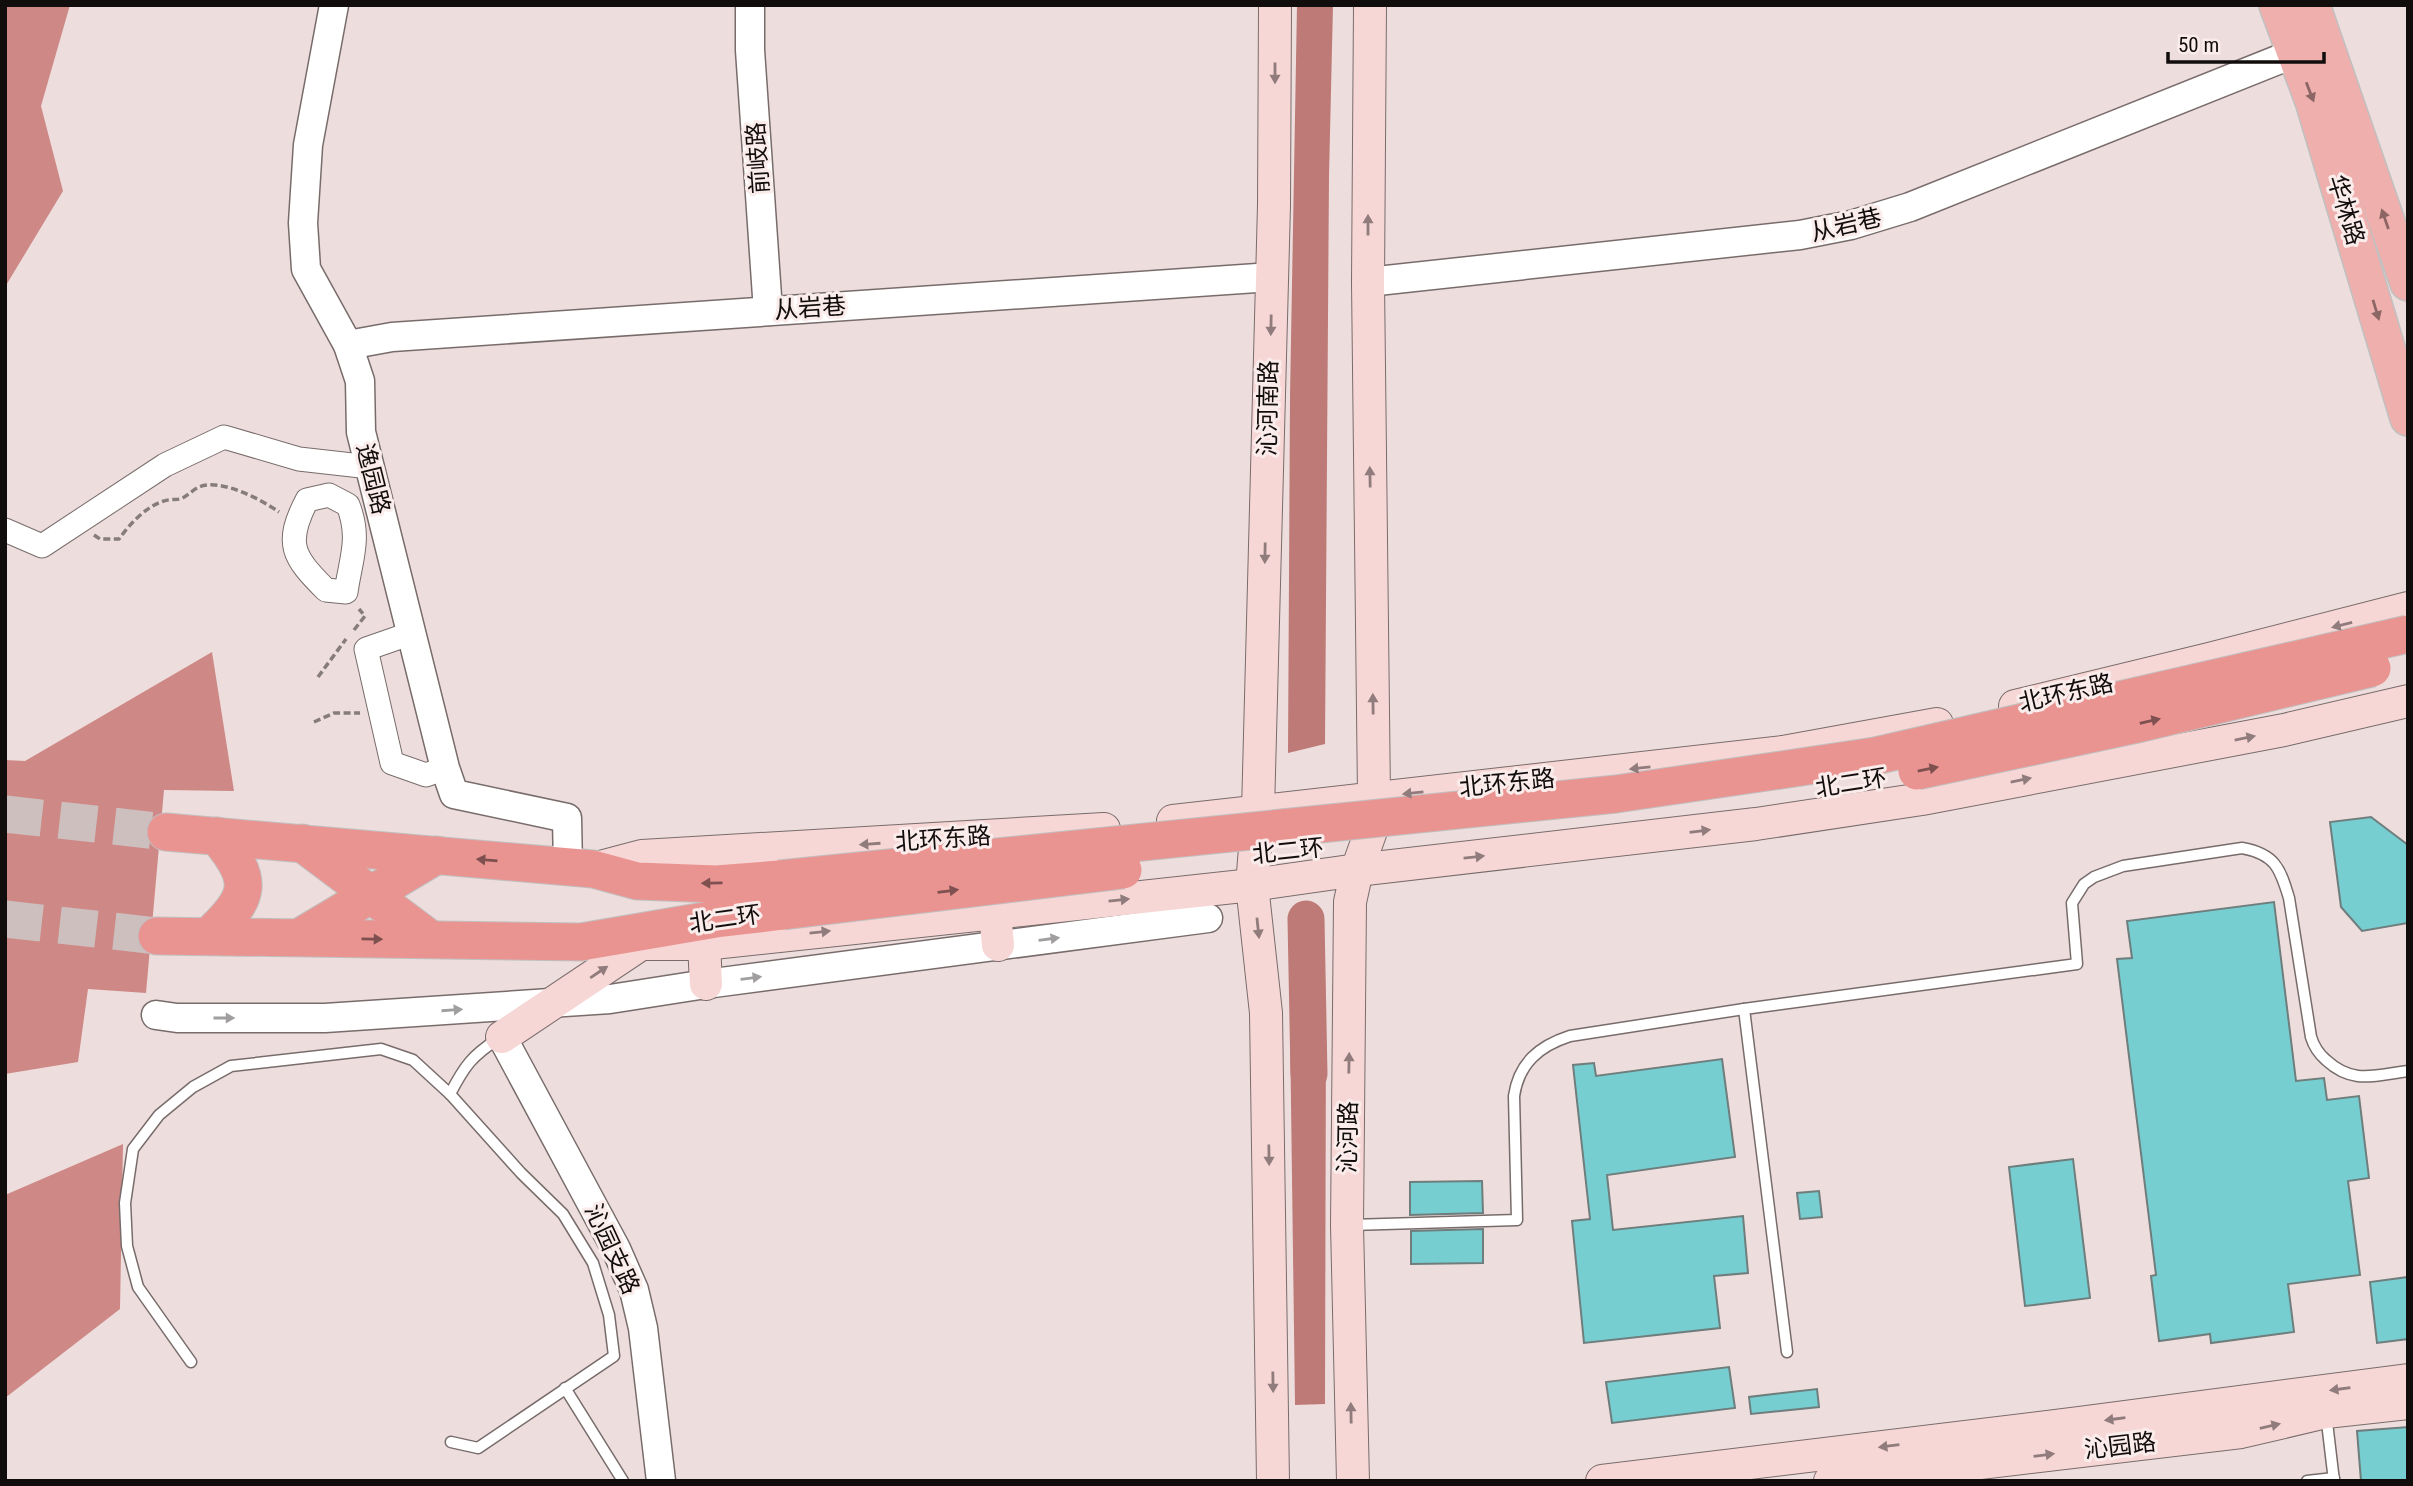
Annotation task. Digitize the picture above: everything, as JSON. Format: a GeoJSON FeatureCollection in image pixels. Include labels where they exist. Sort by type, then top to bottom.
{"type":"FeatureCollection","features":[{"type":"Feature","properties":{"kind":"highway","name":"北二环"},"geometry":{"type":"LineString","coordinates":[[157,936],[581,942],[716,919],[782,895],[1616,794],[1875,756],[2408,634]]}},
{"type":"Feature","properties":{"kind":"highway","name":"北二环"},"geometry":{"type":"LineString","coordinates":[[166,832],[580,868],[636,881],[716,884],[782,895],[1240,856],[1620,816],[1797,792],[1971,761],[2408,660]]}},
{"type":"Feature","properties":{"kind":"highway"},"geometry":{"type":"LineString","coordinates":[[209,936],[230,916],[242,897],[244,878],[236,858],[217,836]]}},
{"type":"Feature","properties":{"kind":"highway"},"geometry":{"type":"LineString","coordinates":[[302,843],[430,939]]}},
{"type":"Feature","properties":{"kind":"highway"},"geometry":{"type":"LineString","coordinates":[[299,938],[437,855]]}},
{"type":"Feature","properties":{"kind":"main road","name":"沁河南路"},"geometry":{"type":"LineString","coordinates":[[1258,811],[1272,276],[1275,5]]}},
{"type":"Feature","properties":{"kind":"main road"},"geometry":{"type":"LineString","coordinates":[[1370,5],[1368,282],[1374,797]]}},
{"type":"Feature","properties":{"kind":"main road","name":"华林路"},"geometry":{"type":"LineString","coordinates":[[2277,5],[2314,101],[2408,418]]}},
{"type":"Feature","properties":{"kind":"main road","name":"华林路"},"geometry":{"type":"LineString","coordinates":[[2312,5],[2408,283]]}},
{"type":"Feature","properties":{"kind":"main road","name":"北环东路"},"geometry":{"type":"LineString","coordinates":[[580,868],[642,856],[1103,829],[1783,752],[1940,723],[2408,608]]}},
{"type":"Feature","properties":{"kind":"main road"},"geometry":{"type":"LineString","coordinates":[[581,942],[704,944],[1252,885],[1357,870],[1742,826],[1922,799],[2284,730],[2408,701]]}},
{"type":"Feature","properties":{"kind":"main road","name":"沁河路"},"geometry":{"type":"LineString","coordinates":[[1353,1481],[1347,1225],[1350,902],[1357,870],[1372,828],[1374,797]]}},
{"type":"Feature","properties":{"kind":"main road"},"geometry":{"type":"LineString","coordinates":[[1258,811],[1252,885],[1266,1013],[1273,1481]]}},
{"type":"Feature","properties":{"kind":"main road"},"geometry":{"type":"LineString","coordinates":[[995,914],[998,945]]}},
{"type":"Feature","properties":{"kind":"main road"},"geometry":{"type":"LineString","coordinates":[[502,1037],[641,944]]}},
{"type":"Feature","properties":{"kind":"main road"},"geometry":{"type":"LineString","coordinates":[[704,944],[706,984]]}},
{"type":"Feature","properties":{"kind":"main road"},"geometry":{"type":"LineString","coordinates":[[1602,1481],[1999,1458],[2408,1380]]}},
{"type":"Feature","properties":{"kind":"main road","name":"沁园路"},"geometry":{"type":"LineString","coordinates":[[1830,1481],[1999,1458],[2241,1432],[2326,1412],[2408,1403]]}},
{"type":"Feature","properties":{"kind":"street","name":"逸园路"},"geometry":{"type":"LineString","coordinates":[[334,5],[308,145],[303,223],[306,269],[348,345],[360,381],[361,432],[445,768],[454,794],[567,818],[580,868]]}},
{"type":"Feature","properties":{"kind":"street","name":"前岐路"},"geometry":{"type":"LineString","coordinates":[[750,5],[750,50],[768,311]]}},
{"type":"Feature","properties":{"kind":"street","name":"从岩巷"},"geometry":{"type":"LineString","coordinates":[[1368,282],[1800,235],[1851,225],[1910,207],[2295,53]]}},
{"type":"Feature","properties":{"kind":"street","name":"从岩巷"},"geometry":{"type":"LineString","coordinates":[[348,345],[392,337],[1272,276]]}},
{"type":"Feature","properties":{"kind":"street"},"geometry":{"type":"LineString","coordinates":[[5,530],[42,546],[164,465],[224,437],[299,459],[370,467]]}},
{"type":"Feature","properties":{"kind":"street"},"geometry":{"type":"LineString","coordinates":[[329,495],[348,505],[355,522],[356,546],[346,592],[326,590],[300,562],[292,541],[297,520],[307,500],[329,495]]}},
{"type":"Feature","properties":{"kind":"street"},"geometry":{"type":"LineString","coordinates":[[412,633],[366,649],[379,710],[392,763],[426,775],[445,768]]}},
{"type":"Feature","properties":{"kind":"street"},"geometry":{"type":"LineString","coordinates":[[156,1015],[177,1018],[325,1018],[610,999],[1208,918]]}},
{"type":"Feature","properties":{"kind":"street","name":"沁园支路"},"geometry":{"type":"LineString","coordinates":[[502,1037],[616,1249],[634,1290],[643,1328],[661,1481]]}},
{"type":"Feature","properties":{"kind":"lane"},"geometry":{"type":"LineString","coordinates":[[1347,1225],[1517,1220],[1514,1096],[1517,1080],[1525,1065],[1535,1055],[1558,1040],[1744,1009],[2077,964],[2072,903],[2084,884],[2094,877],[2123,866],[2242,848],[2268,856],[2277,865],[2283,878],[2289,898],[2311,1037],[2317,1051],[2349,1076],[2408,1071]]}},
{"type":"Feature","properties":{"kind":"lane"},"geometry":{"type":"LineString","coordinates":[[1744,1009],[1787,1352]]}},
{"type":"Feature","properties":{"kind":"lane"},"geometry":{"type":"LineString","coordinates":[[450,1094],[464,1066],[481,1050],[502,1037]]}},
{"type":"Feature","properties":{"kind":"lane"},"geometry":{"type":"LineString","coordinates":[[191,1362],[138,1287],[127,1245],[124,1203],[133,1149],[159,1115],[193,1087],[231,1066],[380,1049],[414,1060],[450,1094],[521,1173],[563,1214],[593,1263],[609,1315],[614,1356],[478,1448],[451,1443]]}},
{"type":"Feature","properties":{"kind":"lane"},"geometry":{"type":"LineString","coordinates":[[565,1388],[623,1481]]}},
{"type":"Feature","properties":{"kind":"lane"},"geometry":{"type":"LineString","coordinates":[[2307,1481],[2334,1479],[2326,1412]]}},
{"type":"Feature","properties":{"kind":"path"},"geometry":{"type":"LineString","coordinates":[[79,521],[100,539],[119,540],[128,527],[153,505],[164,500],[181,499],[199,487],[217,483],[251,495],[283,515],[297,520]]}},
{"type":"Feature","properties":{"kind":"path"},"geometry":{"type":"LineString","coordinates":[[318,677],[365,616],[346,592]]}},
{"type":"Feature","properties":{"kind":"path"},"geometry":{"type":"LineString","coordinates":[[314,722],[334,713],[379,710]]}},
{"type":"Feature","properties":{"kind":"shaded area"},"geometry":{"type":"Polygon","coordinates":[[[5,5],[70,5],[41,106],[63,191],[5,287],[5,5]]]}},
{"type":"Feature","properties":{"kind":"shaded area"},"geometry":{"type":"Polygon","coordinates":[[[1297,5],[1333,5],[1329,176],[1325,744],[1288,753],[1290,396],[1297,5]]]}},
{"type":"Feature","properties":{"kind":"shaded area"},"geometry":{"type":"Polygon","coordinates":[[[212,652],[234,791],[164,790],[146,993],[88,989],[78,1062],[5,1074],[5,760],[25,761],[212,652]]]}},
{"type":"Feature","properties":{"kind":"shaded area"},"geometry":{"type":"Polygon","coordinates":[[[1326,1022],[1325,1404],[1295,1405],[1290,1026],[1326,1022]]]}},
{"type":"Feature","properties":{"kind":"shaded area"},"geometry":{"type":"Polygon","coordinates":[[[123,1144],[120,1309],[5,1398],[5,1195],[123,1144]]]}},
{"type":"Feature","properties":{"kind":"building"},"geometry":{"type":"Polygon","coordinates":[[[2371,817],[2408,845],[2408,923],[2362,931],[2341,907],[2330,822],[2371,817]]]}},
{"type":"Feature","properties":{"kind":"building"},"geometry":{"type":"Polygon","coordinates":[[[2274,902],[2296,1081],[2324,1078],[2327,1100],[2359,1096],[2369,1178],[2348,1181],[2360,1275],[2288,1284],[2294,1332],[2211,1343],[2210,1334],[2159,1341],[2151,1276],[2156,1275],[2117,959],[2132,958],[2127,921],[2274,902]]]}},
{"type":"Feature","properties":{"kind":"building"},"geometry":{"type":"Polygon","coordinates":[[[1722,1059],[1735,1157],[1607,1175],[1613,1230],[1743,1216],[1748,1273],[1714,1276],[1720,1328],[1584,1343],[1572,1221],[1590,1219],[1573,1065],[1594,1063],[1596,1076],[1722,1059]]]}},
{"type":"Feature","properties":{"kind":"building"},"geometry":{"type":"Polygon","coordinates":[[[2073,1159],[2090,1298],[2025,1306],[2009,1167],[2073,1159]]]}},
{"type":"Feature","properties":{"kind":"building"},"geometry":{"type":"Polygon","coordinates":[[[1482,1181],[1483,1213],[1410,1215],[1410,1182],[1482,1181]]]}},
{"type":"Feature","properties":{"kind":"building"},"geometry":{"type":"Polygon","coordinates":[[[1819,1191],[1822,1217],[1800,1219],[1797,1193],[1819,1191]]]}},
{"type":"Feature","properties":{"kind":"building"},"geometry":{"type":"Polygon","coordinates":[[[1483,1229],[1483,1263],[1411,1264],[1411,1231],[1483,1229]]]}},
{"type":"Feature","properties":{"kind":"building"},"geometry":{"type":"Polygon","coordinates":[[[2408,1277],[2408,1339],[2377,1343],[2370,1282],[2408,1277]]]}},
{"type":"Feature","properties":{"kind":"building"},"geometry":{"type":"Polygon","coordinates":[[[1729,1367],[1735,1408],[1612,1423],[1606,1382],[1729,1367]]]}},
{"type":"Feature","properties":{"kind":"building"},"geometry":{"type":"Polygon","coordinates":[[[1817,1389],[1819,1407],[1751,1414],[1749,1397],[1817,1389]]]}},
{"type":"Feature","properties":{"kind":"building"},"geometry":{"type":"Polygon","coordinates":[[[2408,1427],[2408,1481],[2361,1481],[2357,1431],[2408,1427]]]}},
{"type":"Feature","properties":{"kind":"waterway"},"geometry":{"type":"LineString","coordinates":[[1306,919],[1309,1074]]}},
{"type":"Feature","properties":{"kind":"tunnel"},"geometry":{"type":"LineString","coordinates":[[5,814],[166,832]]}},
{"type":"Feature","properties":{"kind":"tunnel"},"geometry":{"type":"LineString","coordinates":[[5,919],[157,936]]}}]}
